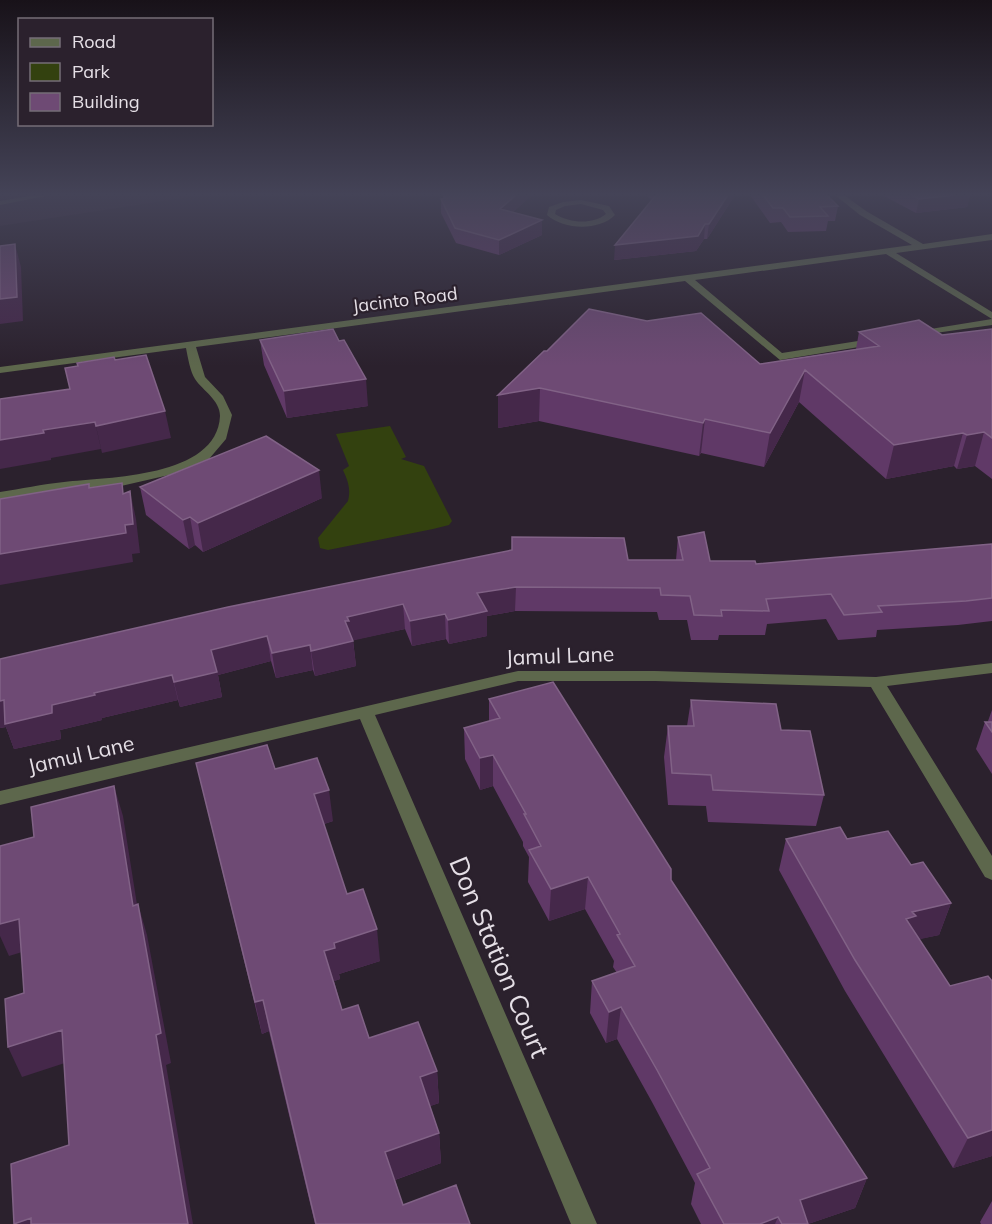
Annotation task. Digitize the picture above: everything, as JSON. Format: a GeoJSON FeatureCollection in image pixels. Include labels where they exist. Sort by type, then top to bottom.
{"type":"FeatureCollection","features":[{"type":"Feature","properties":{"kind":"street","name":"Jacinto Road"},"geometry":{"type":"LineString","coordinates":[[0,370],[888,252]]}},
{"type":"Feature","properties":{"kind":"street"},"geometry":{"type":"LineString","coordinates":[[889,252],[992,316]]}},
{"type":"Feature","properties":{"kind":"street"},"geometry":{"type":"LineString","coordinates":[[688,279],[780,357],[886,339]]}},
{"type":"Feature","properties":{"kind":"street"},"geometry":{"type":"LineString","coordinates":[[910,336],[992,322]]}},
{"type":"Feature","properties":{"kind":"street"},"geometry":{"type":"LineString","coordinates":[[0,495],[121,482],[165,472],[205,456],[220,439],[226,415],[219,398],[200,378],[190,345]]}},
{"type":"Feature","properties":{"kind":"street","name":"Jamul Lane"},"geometry":{"type":"LineString","coordinates":[[0,798],[518,676],[656,676],[876,682],[992,668]]}},
{"type":"Feature","properties":{"kind":"street"},"geometry":{"type":"LineString","coordinates":[[876,682],[992,872]]}},
{"type":"Feature","properties":{"kind":"street","name":"Don Station Court"},"geometry":{"type":"LineString","coordinates":[[365,711],[584,1224]]}},
{"type":"Feature","properties":{"kind":"green space"},"geometry":{"type":"Polygon","coordinates":[[[390,426],[406,457],[401,459],[424,466],[452,521],[449,525],[433,529],[328,550],[320,548],[318,538],[349,497],[343,470],[349,466],[336,434],[390,426]]]}},
{"type":"Feature","properties":{"kind":"building"},"geometry":{"type":"Polygon","coordinates":[[[0,252],[15,252],[17,297],[0,299],[0,252]]]}},
{"type":"Feature","properties":{"kind":"building"},"geometry":{"type":"Polygon","coordinates":[[[589,309],[647,321],[701,313],[760,364],[879,346],[859,332],[919,320],[942,335],[992,329],[992,438],[984,432],[967,435],[963,433],[894,445],[805,370],[770,433],[705,419],[703,423],[540,388],[498,395],[589,309]]]}},
{"type":"Feature","properties":{"kind":"building"},"geometry":{"type":"Polygon","coordinates":[[[333,329],[339,341],[344,340],[366,379],[284,391],[260,340],[333,329]]]}},
{"type":"Feature","properties":{"kind":"building"},"geometry":{"type":"Polygon","coordinates":[[[146,355],[165,411],[96,426],[95,422],[43,430],[44,433],[0,440],[0,399],[70,389],[65,368],[78,366],[77,363],[146,355]]]}},
{"type":"Feature","properties":{"kind":"building"},"geometry":{"type":"Polygon","coordinates":[[[266,436],[319,470],[198,523],[190,517],[183,520],[140,487],[266,436]]]}},
{"type":"Feature","properties":{"kind":"building"},"geometry":{"type":"Polygon","coordinates":[[[122,483],[123,494],[130,491],[133,524],[125,525],[126,533],[0,554],[0,499],[89,484],[89,488],[122,483]]]}},
{"type":"Feature","properties":{"kind":"building"},"geometry":{"type":"Polygon","coordinates":[[[704,532],[710,561],[755,561],[756,564],[992,544],[992,598],[878,606],[882,612],[844,615],[831,594],[766,599],[769,611],[721,610],[722,616],[694,615],[690,596],[661,595],[660,588],[516,587],[477,593],[487,611],[448,620],[445,614],[410,621],[403,604],[347,617],[349,621],[345,621],[353,641],[311,651],[310,645],[272,653],[267,636],[211,650],[217,672],[174,682],[172,675],[94,693],[95,695],[52,705],[52,713],[5,724],[4,700],[0,701],[0,659],[228,607],[512,550],[512,537],[624,538],[628,560],[683,560],[678,537],[704,532]]]}},
{"type":"Feature","properties":{"kind":"building"},"geometry":{"type":"Polygon","coordinates":[[[553,682],[671,869],[671,880],[867,1178],[800,1200],[808,1224],[782,1224],[778,1217],[760,1224],[724,1224],[697,1174],[710,1168],[657,1070],[621,1007],[609,1012],[592,981],[635,966],[617,935],[620,934],[588,877],[551,889],[529,850],[541,846],[524,814],[526,814],[493,755],[480,758],[464,728],[500,718],[489,699],[553,682]]]}},
{"type":"Feature","properties":{"kind":"building"},"geometry":{"type":"Polygon","coordinates":[[[691,700],[776,704],[781,730],[810,731],[824,795],[713,790],[711,775],[672,773],[668,726],[694,726],[691,700]]]}},
{"type":"Feature","properties":{"kind":"building"},"geometry":{"type":"Polygon","coordinates":[[[985,722],[992,722],[992,732],[985,722]]]}},
{"type":"Feature","properties":{"kind":"building"},"geometry":{"type":"Polygon","coordinates":[[[267,745],[275,769],[317,758],[329,790],[314,794],[347,894],[363,889],[377,929],[334,943],[335,948],[324,951],[342,1010],[358,1005],[369,1038],[418,1022],[437,1071],[420,1077],[439,1133],[385,1152],[403,1205],[456,1185],[470,1224],[316,1224],[263,1000],[255,1002],[196,763],[267,745]]]}},
{"type":"Feature","properties":{"kind":"building"},"geometry":{"type":"Polygon","coordinates":[[[114,786],[133,906],[138,904],[161,1033],[156,1035],[188,1224],[31,1224],[31,1218],[14,1224],[11,1164],[69,1145],[62,1030],[8,1047],[5,999],[24,993],[19,919],[0,924],[0,846],[34,837],[31,807],[114,786]]]}},
{"type":"Feature","properties":{"kind":"building"},"geometry":{"type":"Polygon","coordinates":[[[840,827],[847,839],[888,831],[911,865],[923,862],[951,903],[912,912],[916,916],[906,919],[950,986],[988,976],[992,981],[992,1130],[968,1138],[855,960],[786,839],[840,827]]]}}]}
